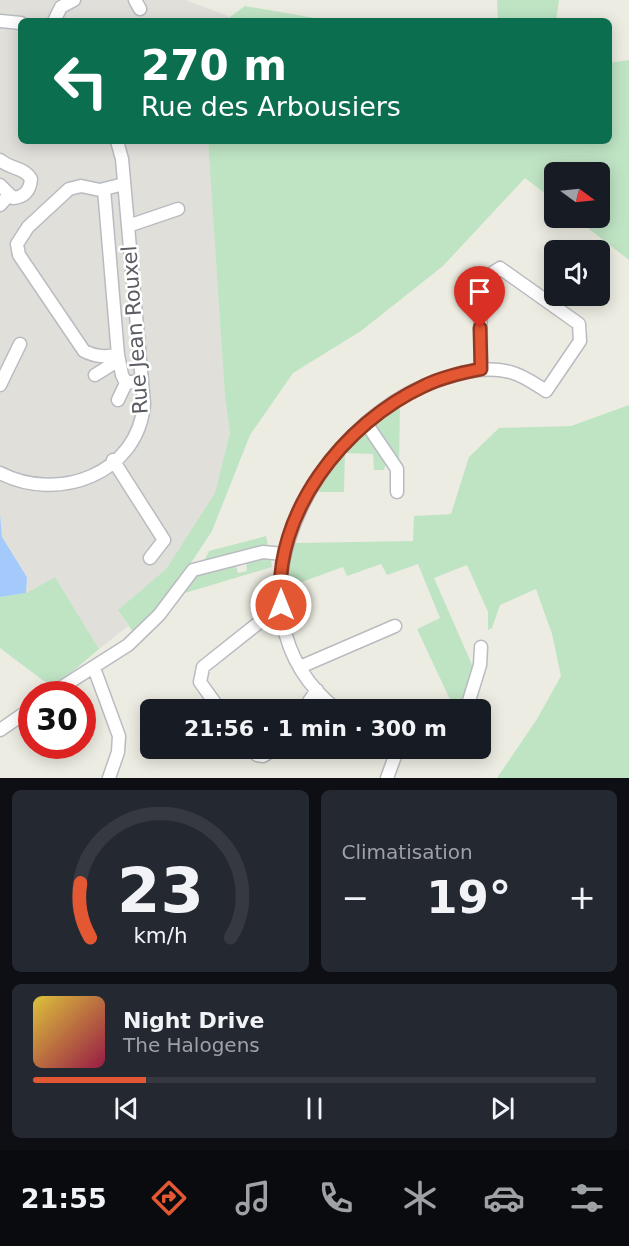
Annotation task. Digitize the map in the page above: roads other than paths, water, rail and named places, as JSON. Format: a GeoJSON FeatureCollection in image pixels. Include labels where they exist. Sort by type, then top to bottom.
{"type":"FeatureCollection","features":[{"type":"Feature","properties":{"kind":"street"},"geometry":{"type":"LineString","coordinates":[[56,18],[61,7],[74,0]]}},
{"type":"Feature","properties":{"kind":"street"},"geometry":{"type":"LineString","coordinates":[[0,21],[18,23]]}},
{"type":"Feature","properties":{"kind":"street","name":"Rue Jean Rouxel"},"geometry":{"type":"LineString","coordinates":[[0,473],[35,486],[61,486],[88,478],[113,460],[133,441],[140,428],[144,404],[124,184],[117,144]]}},
{"type":"Feature","properties":{"kind":"street"},"geometry":{"type":"LineString","coordinates":[[0,185],[13,198],[26,193],[31,179],[21,169],[2,165]]}},
{"type":"Feature","properties":{"kind":"street"},"geometry":{"type":"LineString","coordinates":[[118,357],[93,355],[84,351],[19,255],[18,249],[21,234],[69,189],[81,186],[102,189],[124,184]]}},
{"type":"Feature","properties":{"kind":"street"},"geometry":{"type":"LineString","coordinates":[[102,189],[118,357],[126,383],[118,400]]}},
{"type":"Feature","properties":{"kind":"street"},"geometry":{"type":"LineString","coordinates":[[0,205],[9,195]]}},
{"type":"Feature","properties":{"kind":"street"},"geometry":{"type":"LineString","coordinates":[[128,226],[177,209]]}},
{"type":"Feature","properties":{"kind":"street"},"geometry":{"type":"LineString","coordinates":[[326,699],[300,667],[292,652],[281,605],[283,554],[311,489],[338,452],[366,423],[404,396],[426,385],[481,369],[510,372],[546,390],[580,341],[579,324],[502,268],[487,274],[480,281],[481,369]]}},
{"type":"Feature","properties":{"kind":"street"},"geometry":{"type":"LineString","coordinates":[[0,385],[20,344]]}},
{"type":"Feature","properties":{"kind":"street"},"geometry":{"type":"LineString","coordinates":[[95,375],[118,357]]}},
{"type":"Feature","properties":{"kind":"street"},"geometry":{"type":"LineString","coordinates":[[126,383],[142,380]]}},
{"type":"Feature","properties":{"kind":"street"},"geometry":{"type":"LineString","coordinates":[[366,423],[397,469],[397,492]]}},
{"type":"Feature","properties":{"kind":"street"},"geometry":{"type":"LineString","coordinates":[[113,460],[164,540],[150,558]]}},
{"type":"Feature","properties":{"kind":"street"},"geometry":{"type":"LineString","coordinates":[[72,681],[116,655],[159,615],[193,570],[263,552],[283,554]]}},
{"type":"Feature","properties":{"kind":"street"},"geometry":{"type":"LineString","coordinates":[[212,699],[200,682],[203,667],[281,605]]}},
{"type":"Feature","properties":{"kind":"street"},"geometry":{"type":"LineString","coordinates":[[300,667],[395,626]]}},
{"type":"Feature","properties":{"kind":"street"},"geometry":{"type":"LineString","coordinates":[[470,699],[480,665],[481,647]]}},
{"type":"Feature","properties":{"kind":"street"},"geometry":{"type":"LineString","coordinates":[[94,668],[119,736],[118,752],[109,778]]}},
{"type":"Feature","properties":{"kind":"street"},"geometry":{"type":"LineString","coordinates":[[311,699],[317,690]]}},
{"type":"Feature","properties":{"kind":"street"},"geometry":{"type":"LineString","coordinates":[[0,730],[18,718]]}},
{"type":"Feature","properties":{"kind":"street"},"geometry":{"type":"LineString","coordinates":[[387,778],[394,759]]}},
{"type":"Feature","properties":{"kind":"water"},"geometry":{"type":"Polygon","coordinates":[[[0,513],[2,537],[27,577],[26,593],[0,597],[0,513]]]}}]}
